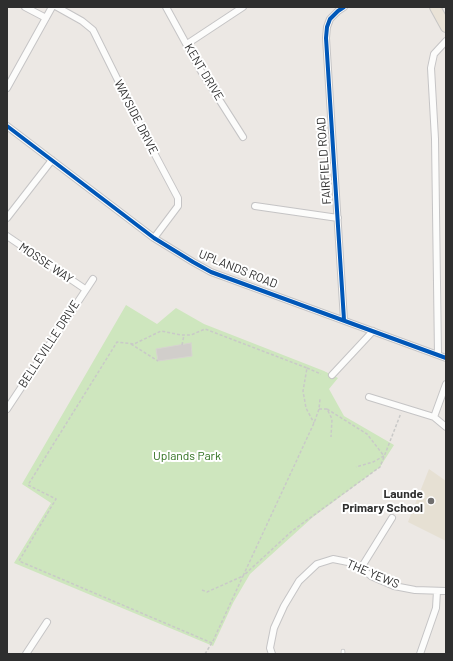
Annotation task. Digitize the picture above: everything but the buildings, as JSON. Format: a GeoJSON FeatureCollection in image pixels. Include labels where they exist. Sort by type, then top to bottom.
{"type":"FeatureCollection","features":[{"type":"Feature","properties":{"kind":"highway"},"geometry":{"type":"LineString","coordinates":[[436,7],[446,27]]}},
{"type":"Feature","properties":{"kind":"street"},"geometry":{"type":"LineString","coordinates":[[25,7],[46,18]]}},
{"type":"Feature","properties":{"kind":"street"},"geometry":{"type":"LineString","coordinates":[[7,88],[52,7]]}},
{"type":"Feature","properties":{"kind":"street","name":"WAYSIDE DRIVE"},"geometry":{"type":"LineString","coordinates":[[58,7],[82,20],[93,30],[178,198],[178,206],[154,238]]}},
{"type":"Feature","properties":{"kind":"street","name":"KENT DRIVE"},"geometry":{"type":"LineString","coordinates":[[166,7],[201,71],[243,137]]}},
{"type":"Feature","properties":{"kind":"street"},"geometry":{"type":"LineString","coordinates":[[187,44],[243,7]]}},
{"type":"Feature","properties":{"kind":"street","name":"FAIRFIELD ROAD"},"geometry":{"type":"LineString","coordinates":[[344,7],[330,19],[327,27],[326,38],[344,320]]}},
{"type":"Feature","properties":{"kind":"street"},"geometry":{"type":"LineString","coordinates":[[438,355],[435,139],[431,68],[434,54],[446,41]]}},
{"type":"Feature","properties":{"kind":"street","name":"UPLANDS ROAD"},"geometry":{"type":"LineString","coordinates":[[7,126],[154,238],[192,262],[211,272],[446,358]]}},
{"type":"Feature","properties":{"kind":"street"},"geometry":{"type":"LineString","coordinates":[[7,218],[52,160]]}},
{"type":"Feature","properties":{"kind":"street"},"geometry":{"type":"LineString","coordinates":[[255,206],[338,218]]}},
{"type":"Feature","properties":{"kind":"street","name":"MOSSE WAY"},"geometry":{"type":"LineString","coordinates":[[7,236],[85,289]]}},
{"type":"Feature","properties":{"kind":"street","name":"BELLEVILLE DRIVE"},"geometry":{"type":"LineString","coordinates":[[7,409],[93,279]]}},
{"type":"Feature","properties":{"kind":"street"},"geometry":{"type":"LineString","coordinates":[[332,375],[373,331]]}},
{"type":"Feature","properties":{"kind":"street"},"geometry":{"type":"LineString","coordinates":[[434,417],[446,384]]}},
{"type":"Feature","properties":{"kind":"street"},"geometry":{"type":"LineString","coordinates":[[369,397],[434,417],[446,427]]}},
{"type":"Feature","properties":{"kind":"street"},"geometry":{"type":"LineString","coordinates":[[361,568],[392,518]]}},
{"type":"Feature","properties":{"kind":"street","name":"THE YEWS"},"geometry":{"type":"LineString","coordinates":[[272,654],[270,648],[274,628],[284,606],[299,581],[317,564],[333,559],[348,562],[361,568],[371,576],[394,586],[415,590],[446,591]]}},
{"type":"Feature","properties":{"kind":"street"},"geometry":{"type":"LineString","coordinates":[[420,654],[436,608],[437,591]]}},
{"type":"Feature","properties":{"kind":"street"},"geometry":{"type":"LineString","coordinates":[[26,654],[47,622]]}},
{"type":"Feature","properties":{"kind":"path"},"geometry":{"type":"LineString","coordinates":[[212,643],[19,561],[56,499],[28,485],[117,342],[134,344],[161,331],[191,335],[205,329],[321,374]]}},
{"type":"Feature","properties":{"kind":"path"},"geometry":{"type":"LineString","coordinates":[[182,345],[184,335]]}},
{"type":"Feature","properties":{"kind":"path"},"geometry":{"type":"LineString","coordinates":[[130,343],[158,361]]}},
{"type":"Feature","properties":{"kind":"path"},"geometry":{"type":"LineString","coordinates":[[307,368],[304,391],[306,408],[314,423]]}},
{"type":"Feature","properties":{"kind":"path"},"geometry":{"type":"LineString","coordinates":[[205,654],[212,643],[314,423],[319,409],[320,399]]}},
{"type":"Feature","properties":{"kind":"path"},"geometry":{"type":"LineString","coordinates":[[202,590],[207,592],[243,576],[292,531],[380,467],[402,407]]}},
{"type":"Feature","properties":{"kind":"path"},"geometry":{"type":"LineString","coordinates":[[319,409],[327,408],[367,434],[384,456]]}},
{"type":"Feature","properties":{"kind":"path"},"geometry":{"type":"LineString","coordinates":[[327,408],[332,419],[331,437]]}},
{"type":"Feature","properties":{"kind":"path"},"geometry":{"type":"LineString","coordinates":[[356,467],[373,462],[384,456]]}},
{"type":"Feature","properties":{"kind":"shaded area","name":"Launde Primary School"},"geometry":{"type":"Polygon","coordinates":[[[429,469],[446,481],[446,541],[408,522],[429,469]]]}},
{"type":"Feature","properties":{"kind":"green space","name":"Uplands Park"},"geometry":{"type":"Polygon","coordinates":[[[126,305],[157,324],[176,308],[204,324],[324,371],[338,378],[329,389],[344,416],[394,445],[380,467],[313,517],[250,574],[233,603],[213,646],[14,563],[51,503],[22,484],[126,305]]]}},
{"type":"Feature","properties":{"kind":"cycle path"},"geometry":{"type":"LineString","coordinates":[[344,7],[330,19],[327,27],[326,38],[344,320]]}},
{"type":"Feature","properties":{"kind":"cycle path"},"geometry":{"type":"LineString","coordinates":[[7,126],[154,238],[211,272],[446,358]]}},
{"type":"Feature","properties":{"kind":"place","name":"Launde Primary School"},"geometry":{"type":"Point","coordinates":[431,501]}}]}
